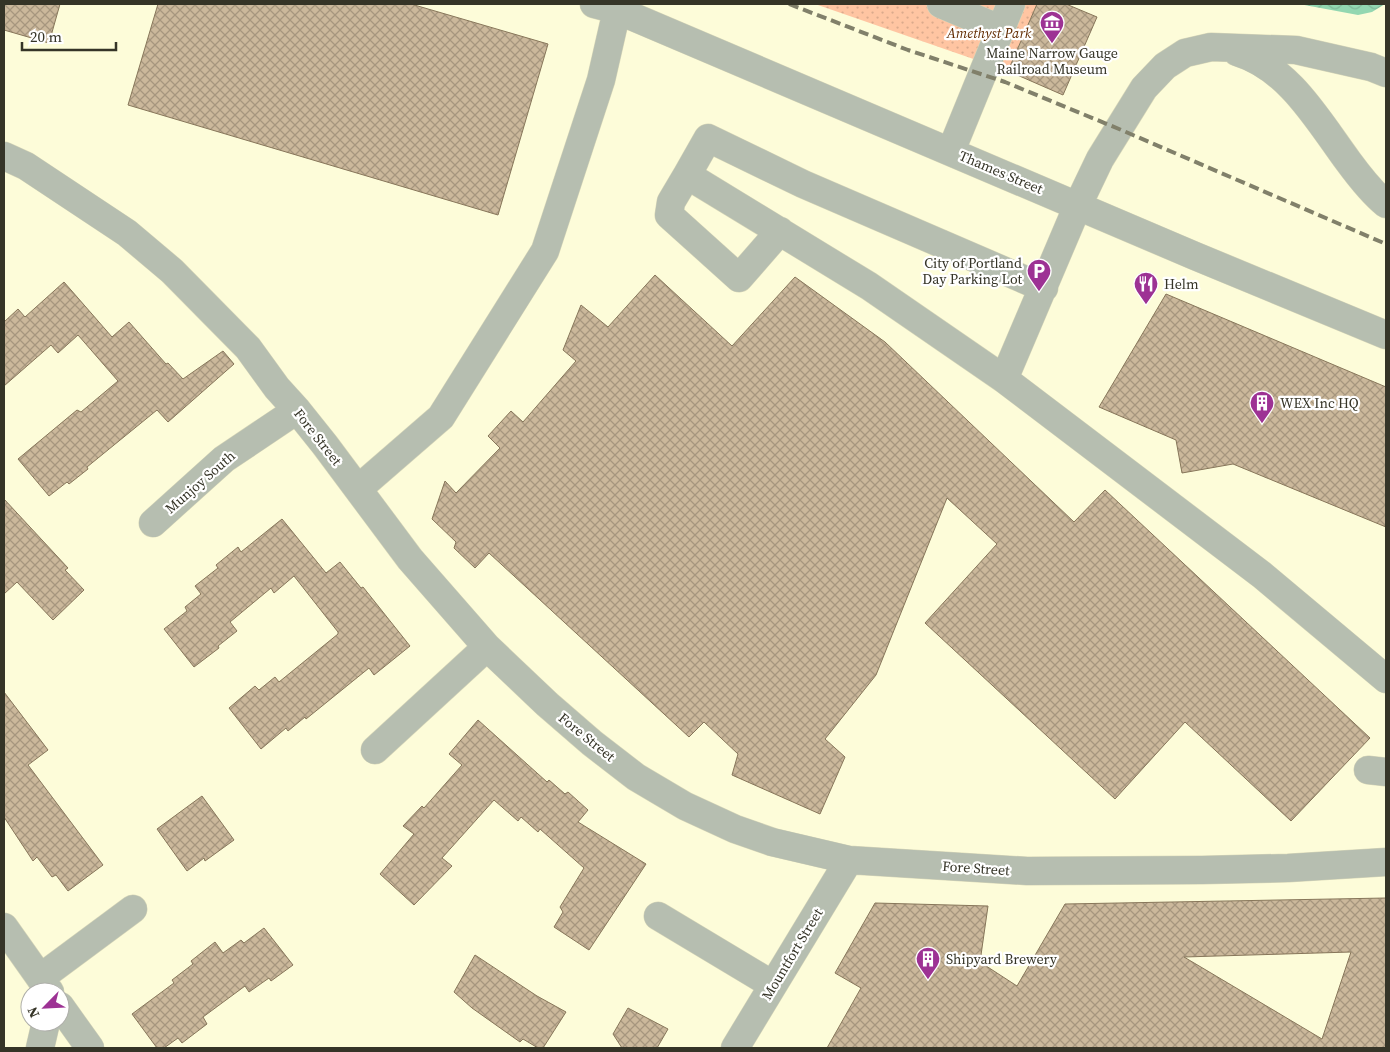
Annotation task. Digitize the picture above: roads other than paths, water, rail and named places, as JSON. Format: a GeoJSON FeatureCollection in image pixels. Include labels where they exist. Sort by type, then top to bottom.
{"type":"FeatureCollection","features":[{"type":"Feature","properties":{"kind":"street"},"geometry":{"type":"LineString","coordinates":[[941,4],[1000,29]]}},
{"type":"Feature","properties":{"kind":"street"},"geometry":{"type":"LineString","coordinates":[[951,151],[1011,4]]}},
{"type":"Feature","properties":{"kind":"street"},"geometry":{"type":"LineString","coordinates":[[358,489],[441,417],[545,251],[601,80],[605,7]]}},
{"type":"Feature","properties":{"kind":"street","name":"Thames Street"},"geometry":{"type":"LineString","coordinates":[[605,7],[1386,335]]}},
{"type":"Feature","properties":{"kind":"street"},"geometry":{"type":"LineString","coordinates":[[1211,47],[1248,55],[1273,70],[1286,81],[1311,111],[1359,176],[1386,204]]}},
{"type":"Feature","properties":{"kind":"street"},"geometry":{"type":"LineString","coordinates":[[1004,379],[1100,158],[1135,101],[1153,77],[1165,66],[1186,53],[1211,47],[1296,50],[1372,67],[1385,72]]}},
{"type":"Feature","properties":{"kind":"street"},"geometry":{"type":"LineString","coordinates":[[780,231],[739,278],[669,215],[671,202],[708,138],[803,184],[1044,288]]}},
{"type":"Feature","properties":{"kind":"street","name":"Fore Street"},"geometry":{"type":"LineString","coordinates":[[4,156],[26,166],[120,228],[172,271],[248,348],[410,559],[487,647],[547,704],[592,743],[636,777],[685,806],[735,830],[772,842],[849,860],[1027,871],[1288,868],[1386,862]]}},
{"type":"Feature","properties":{"kind":"street"},"geometry":{"type":"LineString","coordinates":[[687,174],[869,286],[1004,379],[1262,575],[1386,679]]}},
{"type":"Feature","properties":{"kind":"street","name":"Munjoy South"},"geometry":{"type":"LineString","coordinates":[[154,523],[224,459],[297,410]]}},
{"type":"Feature","properties":{"kind":"street"},"geometry":{"type":"LineString","coordinates":[[375,750],[426,701],[487,647]]}},
{"type":"Feature","properties":{"kind":"street","name":"Mountfort Street"},"geometry":{"type":"LineString","coordinates":[[735,1048],[849,860]]}},
{"type":"Feature","properties":{"kind":"street"},"geometry":{"type":"LineString","coordinates":[[48,982],[133,909]]}},
{"type":"Feature","properties":{"kind":"street"},"geometry":{"type":"LineString","coordinates":[[658,916],[773,985]]}},
{"type":"Feature","properties":{"kind":"street"},"geometry":{"type":"LineString","coordinates":[[4,927],[43,982]]}},
{"type":"Feature","properties":{"kind":"street"},"geometry":{"type":"LineString","coordinates":[[70,1020],[90,1048]]}},
{"type":"Feature","properties":{"kind":"street"},"geometry":{"type":"LineString","coordinates":[[40,1048],[44,1032]]}},
{"type":"Feature","properties":{"kind":"water"},"geometry":{"type":"Polygon","coordinates":[[[1299,4],[1385,4],[1372,12],[1358,15],[1299,4]]]}},
{"type":"Feature","properties":{"kind":"railway"},"geometry":{"type":"LineString","coordinates":[[789,4],[908,50],[1005,82],[1386,244]]}},
{"type":"Feature","properties":{"kind":"place","name":"Maine Narrow Gauge Railroad Museum"},"geometry":{"type":"Point","coordinates":[1052,44]}},
{"type":"Feature","properties":{"kind":"place","name":"City of Portland Day Parking Lot"},"geometry":{"type":"Point","coordinates":[1039,292]}},
{"type":"Feature","properties":{"kind":"place","name":"Helm"},"geometry":{"type":"Point","coordinates":[1146,305]}},
{"type":"Feature","properties":{"kind":"place","name":"WEX Inc HQ"},"geometry":{"type":"Point","coordinates":[1262,424]}},
{"type":"Feature","properties":{"kind":"place","name":"Shipyard Brewery"},"geometry":{"type":"Point","coordinates":[928,980]}},
{"type":"Feature","properties":{"kind":"park label","name":"Amethyst Park"},"geometry":{"type":"Point","coordinates":[989,33]}}]}
